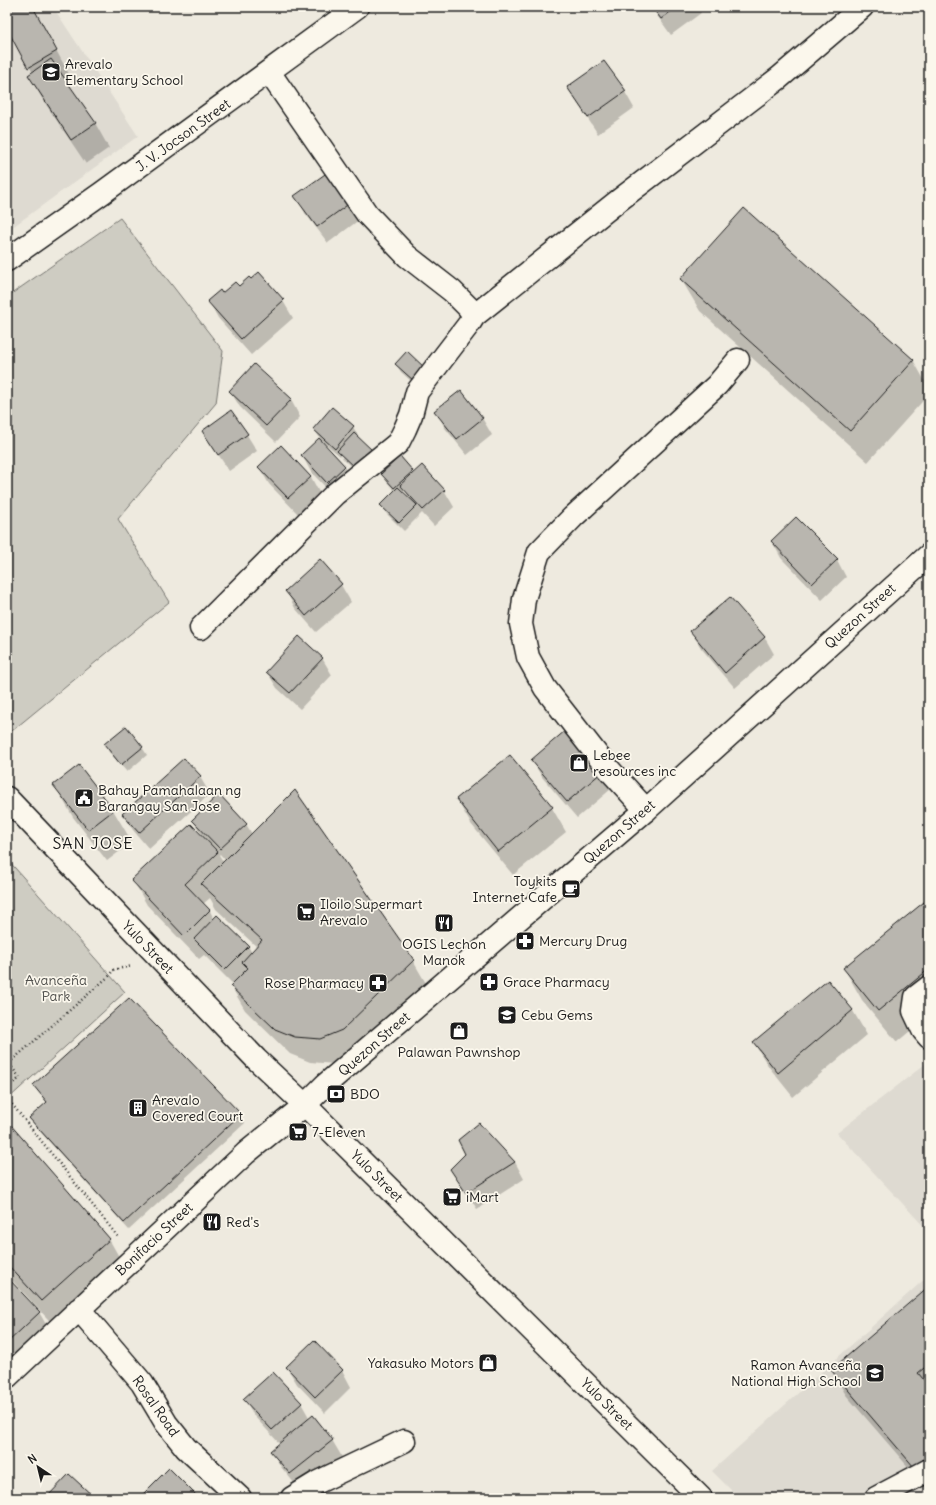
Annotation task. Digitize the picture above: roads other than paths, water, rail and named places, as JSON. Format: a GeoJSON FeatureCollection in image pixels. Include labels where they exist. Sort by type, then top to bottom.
{"type":"FeatureCollection","features":[{"type":"Feature","properties":{"kind":"main road","name":"J. V. Jocson Street"},"geometry":{"type":"LineString","coordinates":[[7,260],[357,7]]}},
{"type":"Feature","properties":{"kind":"main road"},"geometry":{"type":"LineString","coordinates":[[201,628],[335,494],[398,443],[411,415],[417,392],[474,316],[624,196],[779,78],[862,7]]}},
{"type":"Feature","properties":{"kind":"main road"},"geometry":{"type":"LineString","coordinates":[[269,72],[368,214],[407,256],[452,291],[468,307],[474,316]]}},
{"type":"Feature","properties":{"kind":"main road"},"geometry":{"type":"LineString","coordinates":[[646,810],[605,765],[545,688],[528,657],[521,624],[524,599],[539,552],[573,517],[718,385],[738,360]]}},
{"type":"Feature","properties":{"kind":"main road","name":"Quezon Street"},"geometry":{"type":"LineString","coordinates":[[305,1105],[325,1086],[646,810],[929,555]]}},
{"type":"Feature","properties":{"kind":"main road","name":"Yulo Street"},"geometry":{"type":"LineString","coordinates":[[7,798],[256,1058],[701,1498]]}},
{"type":"Feature","properties":{"kind":"main road"},"geometry":{"type":"LineString","coordinates":[[929,987],[916,997],[914,1011],[923,1030],[929,1037]]}},
{"type":"Feature","properties":{"kind":"main road","name":"Bonifacio Street"},"geometry":{"type":"LineString","coordinates":[[7,1378],[246,1153],[305,1105]]}},
{"type":"Feature","properties":{"kind":"main road","name":"Rosal Road"},"geometry":{"type":"LineString","coordinates":[[79,1309],[142,1382],[166,1423],[186,1448],[240,1498]]}},
{"type":"Feature","properties":{"kind":"main road"},"geometry":{"type":"LineString","coordinates":[[292,1498],[318,1482],[404,1441]]}},
{"type":"Feature","properties":{"kind":"main road"},"geometry":{"type":"LineString","coordinates":[[876,1498],[929,1470]]}},
{"type":"Feature","properties":{"kind":"place","name":"Arevalo Elementary School"},"geometry":{"type":"Point","coordinates":[51,72]}},
{"type":"Feature","properties":{"kind":"place","name":"Lebee resources inc"},"geometry":{"type":"Point","coordinates":[579,763]}},
{"type":"Feature","properties":{"kind":"place","name":"Bahay Pamahalaan ng Barangay San Jose"},"geometry":{"type":"Point","coordinates":[84,798]}},
{"type":"Feature","properties":{"kind":"place","name":"Toykits Internet Cafe"},"geometry":{"type":"Point","coordinates":[571,889]}},
{"type":"Feature","properties":{"kind":"place","name":"Iloilo Supermart Arevalo"},"geometry":{"type":"Point","coordinates":[306,912]}},
{"type":"Feature","properties":{"kind":"place","name":"OGIS Lechon Manok"},"geometry":{"type":"Point","coordinates":[444,923]}},
{"type":"Feature","properties":{"kind":"place","name":"Mercury Drug"},"geometry":{"type":"Point","coordinates":[525,941]}},
{"type":"Feature","properties":{"kind":"place","name":"Grace Pharmacy"},"geometry":{"type":"Point","coordinates":[489,982]}},
{"type":"Feature","properties":{"kind":"place","name":"Rose Pharmacy"},"geometry":{"type":"Point","coordinates":[378,983]}},
{"type":"Feature","properties":{"kind":"place","name":"Cebu Gems"},"geometry":{"type":"Point","coordinates":[507,1015]}},
{"type":"Feature","properties":{"kind":"place","name":"Palawan Pawnshop"},"geometry":{"type":"Point","coordinates":[459,1031]}},
{"type":"Feature","properties":{"kind":"place","name":"BDO"},"geometry":{"type":"Point","coordinates":[336,1094]}},
{"type":"Feature","properties":{"kind":"place","name":"Arevalo Covered Court"},"geometry":{"type":"Point","coordinates":[138,1108]}},
{"type":"Feature","properties":{"kind":"place","name":"7-Eleven"},"geometry":{"type":"Point","coordinates":[298,1132]}},
{"type":"Feature","properties":{"kind":"place","name":"iMart"},"geometry":{"type":"Point","coordinates":[452,1197]}},
{"type":"Feature","properties":{"kind":"place","name":"Red's"},"geometry":{"type":"Point","coordinates":[212,1222]}},
{"type":"Feature","properties":{"kind":"place","name":"Yakasuko Motors"},"geometry":{"type":"Point","coordinates":[488,1363]}},
{"type":"Feature","properties":{"kind":"place","name":"Ramon Avanceña National High School"},"geometry":{"type":"Point","coordinates":[875,1373]}},
{"type":"Feature","properties":{"kind":"district","name":"SAN JOSE"},"geometry":{"type":"Point","coordinates":[93,843]}},
{"type":"Feature","properties":{"kind":"park label","name":"Avanceña Park"},"geometry":{"type":"Point","coordinates":[56,988]}}]}
